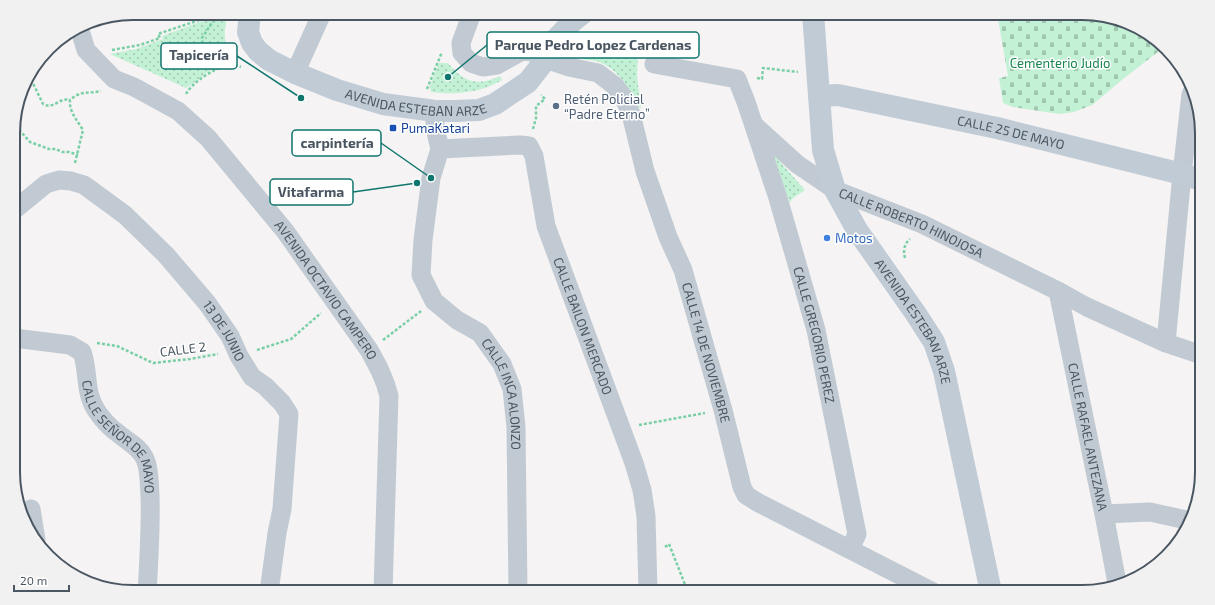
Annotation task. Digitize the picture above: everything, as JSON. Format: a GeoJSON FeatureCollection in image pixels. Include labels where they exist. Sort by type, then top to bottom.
{"type":"FeatureCollection","features":[{"type":"Feature","properties":{"kind":"main road","name":"AVENIDA ESTEBAN ARZE"},"geometry":{"type":"LineString","coordinates":[[249,20],[248,32],[252,43],[258,51],[269,60],[295,73],[337,90],[383,104],[435,111],[456,112],[479,110],[495,104],[528,82],[546,59],[556,40],[574,20]]}},
{"type":"Feature","properties":{"kind":"main road","name":"AVENIDA ESTEBAN ARZE"},"geometry":{"type":"LineString","coordinates":[[814,20],[823,150],[835,190],[858,230],[934,342],[944,371],[990,585]]}},
{"type":"Feature","properties":{"kind":"main road","name":"CALLE 25 DE MAYO"},"geometry":{"type":"LineString","coordinates":[[819,96],[838,95],[997,128],[1192,177]]}},
{"type":"Feature","properties":{"kind":"street"},"geometry":{"type":"LineString","coordinates":[[295,73],[319,20]]}},
{"type":"Feature","properties":{"kind":"street","name":"CALLE 14 DE NOVIEMBRE"},"geometry":{"type":"LineString","coordinates":[[469,20],[461,43],[462,53],[471,63],[483,67],[497,65],[522,51],[532,52],[546,59],[569,67],[598,73],[615,86],[624,98],[631,114],[645,171],[668,237],[683,270],[723,410],[742,487],[746,494],[757,502],[919,585]]}},
{"type":"Feature","properties":{"kind":"street","name":"AVENIDA OCTAVIO CAMPERO"},"geometry":{"type":"LineString","coordinates":[[81,33],[86,50],[114,79],[134,87],[178,111],[208,138],[285,231],[369,350],[381,370],[389,396],[383,585]]}},
{"type":"Feature","properties":{"kind":"street"},"geometry":{"type":"LineString","coordinates":[[651,58],[737,78],[752,123]]}},
{"type":"Feature","properties":{"kind":"street"},"geometry":{"type":"LineString","coordinates":[[1166,343],[1192,177],[1191,105]]}},
{"type":"Feature","properties":{"kind":"street","name":"CALLE INCA ALONZO"},"geometry":{"type":"LineString","coordinates":[[435,111],[435,128],[440,149],[432,178],[423,240],[421,275],[434,301],[457,320],[480,333],[502,364],[512,389],[516,427],[518,585]]}},
{"type":"Feature","properties":{"kind":"street","name":"CALLE ROBERTO HINOJOSA"},"geometry":{"type":"LineString","coordinates":[[752,123],[797,164],[835,190],[922,224],[1058,291],[1087,307],[1166,343],[1195,353]]}},
{"type":"Feature","properties":{"kind":"street","name":"CALLE GREGORIO PEREZ"},"geometry":{"type":"LineString","coordinates":[[752,123],[778,198],[816,330],[857,534],[850,549]]}},
{"type":"Feature","properties":{"kind":"street","name":"CALLE BAILON MERCADO"},"geometry":{"type":"LineString","coordinates":[[440,149],[520,145],[529,146],[534,156],[546,226],[634,463],[642,490],[646,516],[648,585]]}},
{"type":"Feature","properties":{"kind":"street","name":"13 DE JUNIO"},"geometry":{"type":"LineString","coordinates":[[20,206],[46,184],[59,180],[71,181],[84,185],[125,215],[166,255],[207,303],[230,336],[239,356],[252,377],[265,386],[282,403],[289,414],[282,509],[270,585]]}},
{"type":"Feature","properties":{"kind":"street","name":"CALLE RAFAEL ANTEZANA"},"geometry":{"type":"LineString","coordinates":[[1058,291],[1116,579]]}},
{"type":"Feature","properties":{"kind":"street"},"geometry":{"type":"LineString","coordinates":[[20,339],[70,345]]}},
{"type":"Feature","properties":{"kind":"street","name":"CALLE SEÑOR DE MAYO"},"geometry":{"type":"LineString","coordinates":[[70,345],[82,352],[85,360],[89,397],[96,410],[118,434],[132,443],[141,452],[145,459],[149,484],[150,515],[147,585]]}},
{"type":"Feature","properties":{"kind":"street"},"geometry":{"type":"LineString","coordinates":[[31,509],[34,525]]}},
{"type":"Feature","properties":{"kind":"street"},"geometry":{"type":"LineString","coordinates":[[1104,514],[1150,512],[1184,519]]}},
{"type":"Feature","properties":{"kind":"path"},"geometry":{"type":"LineString","coordinates":[[105,51],[140,45],[160,38],[158,34],[199,20]]}},
{"type":"Feature","properties":{"kind":"path"},"geometry":{"type":"LineString","coordinates":[[214,20],[202,38],[203,50],[217,69]]}},
{"type":"Feature","properties":{"kind":"path"},"geometry":{"type":"LineString","coordinates":[[580,52],[594,34],[602,41],[651,58]]}},
{"type":"Feature","properties":{"kind":"path"},"geometry":{"type":"LineString","coordinates":[[427,89],[442,52]]}},
{"type":"Feature","properties":{"kind":"path"},"geometry":{"type":"LineString","coordinates":[[178,111],[190,88],[217,69],[229,63],[241,67]]}},
{"type":"Feature","properties":{"kind":"path"},"geometry":{"type":"LineString","coordinates":[[737,78],[762,79],[763,68],[796,72]]}},
{"type":"Feature","properties":{"kind":"path"},"geometry":{"type":"LineString","coordinates":[[32,82],[43,104],[47,107],[53,106],[66,99],[70,100],[82,93],[99,92],[108,89],[114,79]]}},
{"type":"Feature","properties":{"kind":"path"},"geometry":{"type":"LineString","coordinates":[[70,100],[72,113],[83,130],[71,181]]}},
{"type":"Feature","properties":{"kind":"path"},"geometry":{"type":"LineString","coordinates":[[536,118],[536,106],[542,101]]}},
{"type":"Feature","properties":{"kind":"path"},"geometry":{"type":"LineString","coordinates":[[20,132],[30,142],[49,149],[56,149],[62,152],[69,152],[78,155]]}},
{"type":"Feature","properties":{"kind":"path"},"geometry":{"type":"LineString","coordinates":[[905,258],[905,247],[908,240],[913,236]]}},
{"type":"Feature","properties":{"kind":"path","name":"CALLE 2"},"geometry":{"type":"LineString","coordinates":[[70,345],[78,340],[117,346],[153,363],[190,359],[228,352],[239,356],[291,339],[334,301]]}},
{"type":"Feature","properties":{"kind":"path"},"geometry":{"type":"LineString","coordinates":[[369,350],[434,301]]}},
{"type":"Feature","properties":{"kind":"path"},"geometry":{"type":"LineString","coordinates":[[621,429],[723,410]]}},
{"type":"Feature","properties":{"kind":"path"},"geometry":{"type":"LineString","coordinates":[[647,560],[669,544],[685,585]]}},
{"type":"Feature","properties":{"kind":"green space"},"geometry":{"type":"Polygon","coordinates":[[[205,20],[226,20],[225,38],[234,62],[215,68],[186,88],[110,54],[136,49],[163,39],[162,36],[205,20]]]}},
{"type":"Feature","properties":{"kind":"green space","name":"Cementerio Judío"},"geometry":{"type":"Polygon","coordinates":[[[998,20],[1097,21],[1118,26],[1132,32],[1145,39],[1160,51],[1092,105],[1074,112],[1059,114],[1013,107],[1003,103],[999,78],[1008,76],[998,20]]]}},
{"type":"Feature","properties":{"kind":"green space"},"geometry":{"type":"Polygon","coordinates":[[[595,41],[638,54],[637,76],[641,108],[639,108],[622,80],[611,69],[596,61],[581,59],[595,41]]]}},
{"type":"Feature","properties":{"kind":"green space"},"geometry":{"type":"Polygon","coordinates":[[[439,63],[448,63],[459,75],[471,81],[484,81],[500,76],[502,80],[485,88],[468,92],[431,92],[430,87],[439,63]]]}},
{"type":"Feature","properties":{"kind":"green space"},"geometry":{"type":"Polygon","coordinates":[[[772,153],[805,190],[792,199],[790,203],[772,153]]]}},
{"type":"Feature","properties":{"kind":"place","name":"Parque Pedro Lopez Cardenas"},"geometry":{"type":"Point","coordinates":[448,77]}},
{"type":"Feature","properties":{"kind":"place","name":"Tapicería"},"geometry":{"type":"Point","coordinates":[301,98]}},
{"type":"Feature","properties":{"kind":"place","name":"Retén Policial “Padre Eterno”"},"geometry":{"type":"Point","coordinates":[556,106]}},
{"type":"Feature","properties":{"kind":"place","name":"PumaKatari"},"geometry":{"type":"Point","coordinates":[393,128]}},
{"type":"Feature","properties":{"kind":"place","name":"carpintería"},"geometry":{"type":"Point","coordinates":[431,178]}},
{"type":"Feature","properties":{"kind":"place","name":"Vitafarma"},"geometry":{"type":"Point","coordinates":[417,183]}},
{"type":"Feature","properties":{"kind":"place","name":"Motos"},"geometry":{"type":"Point","coordinates":[827,238]}}]}
